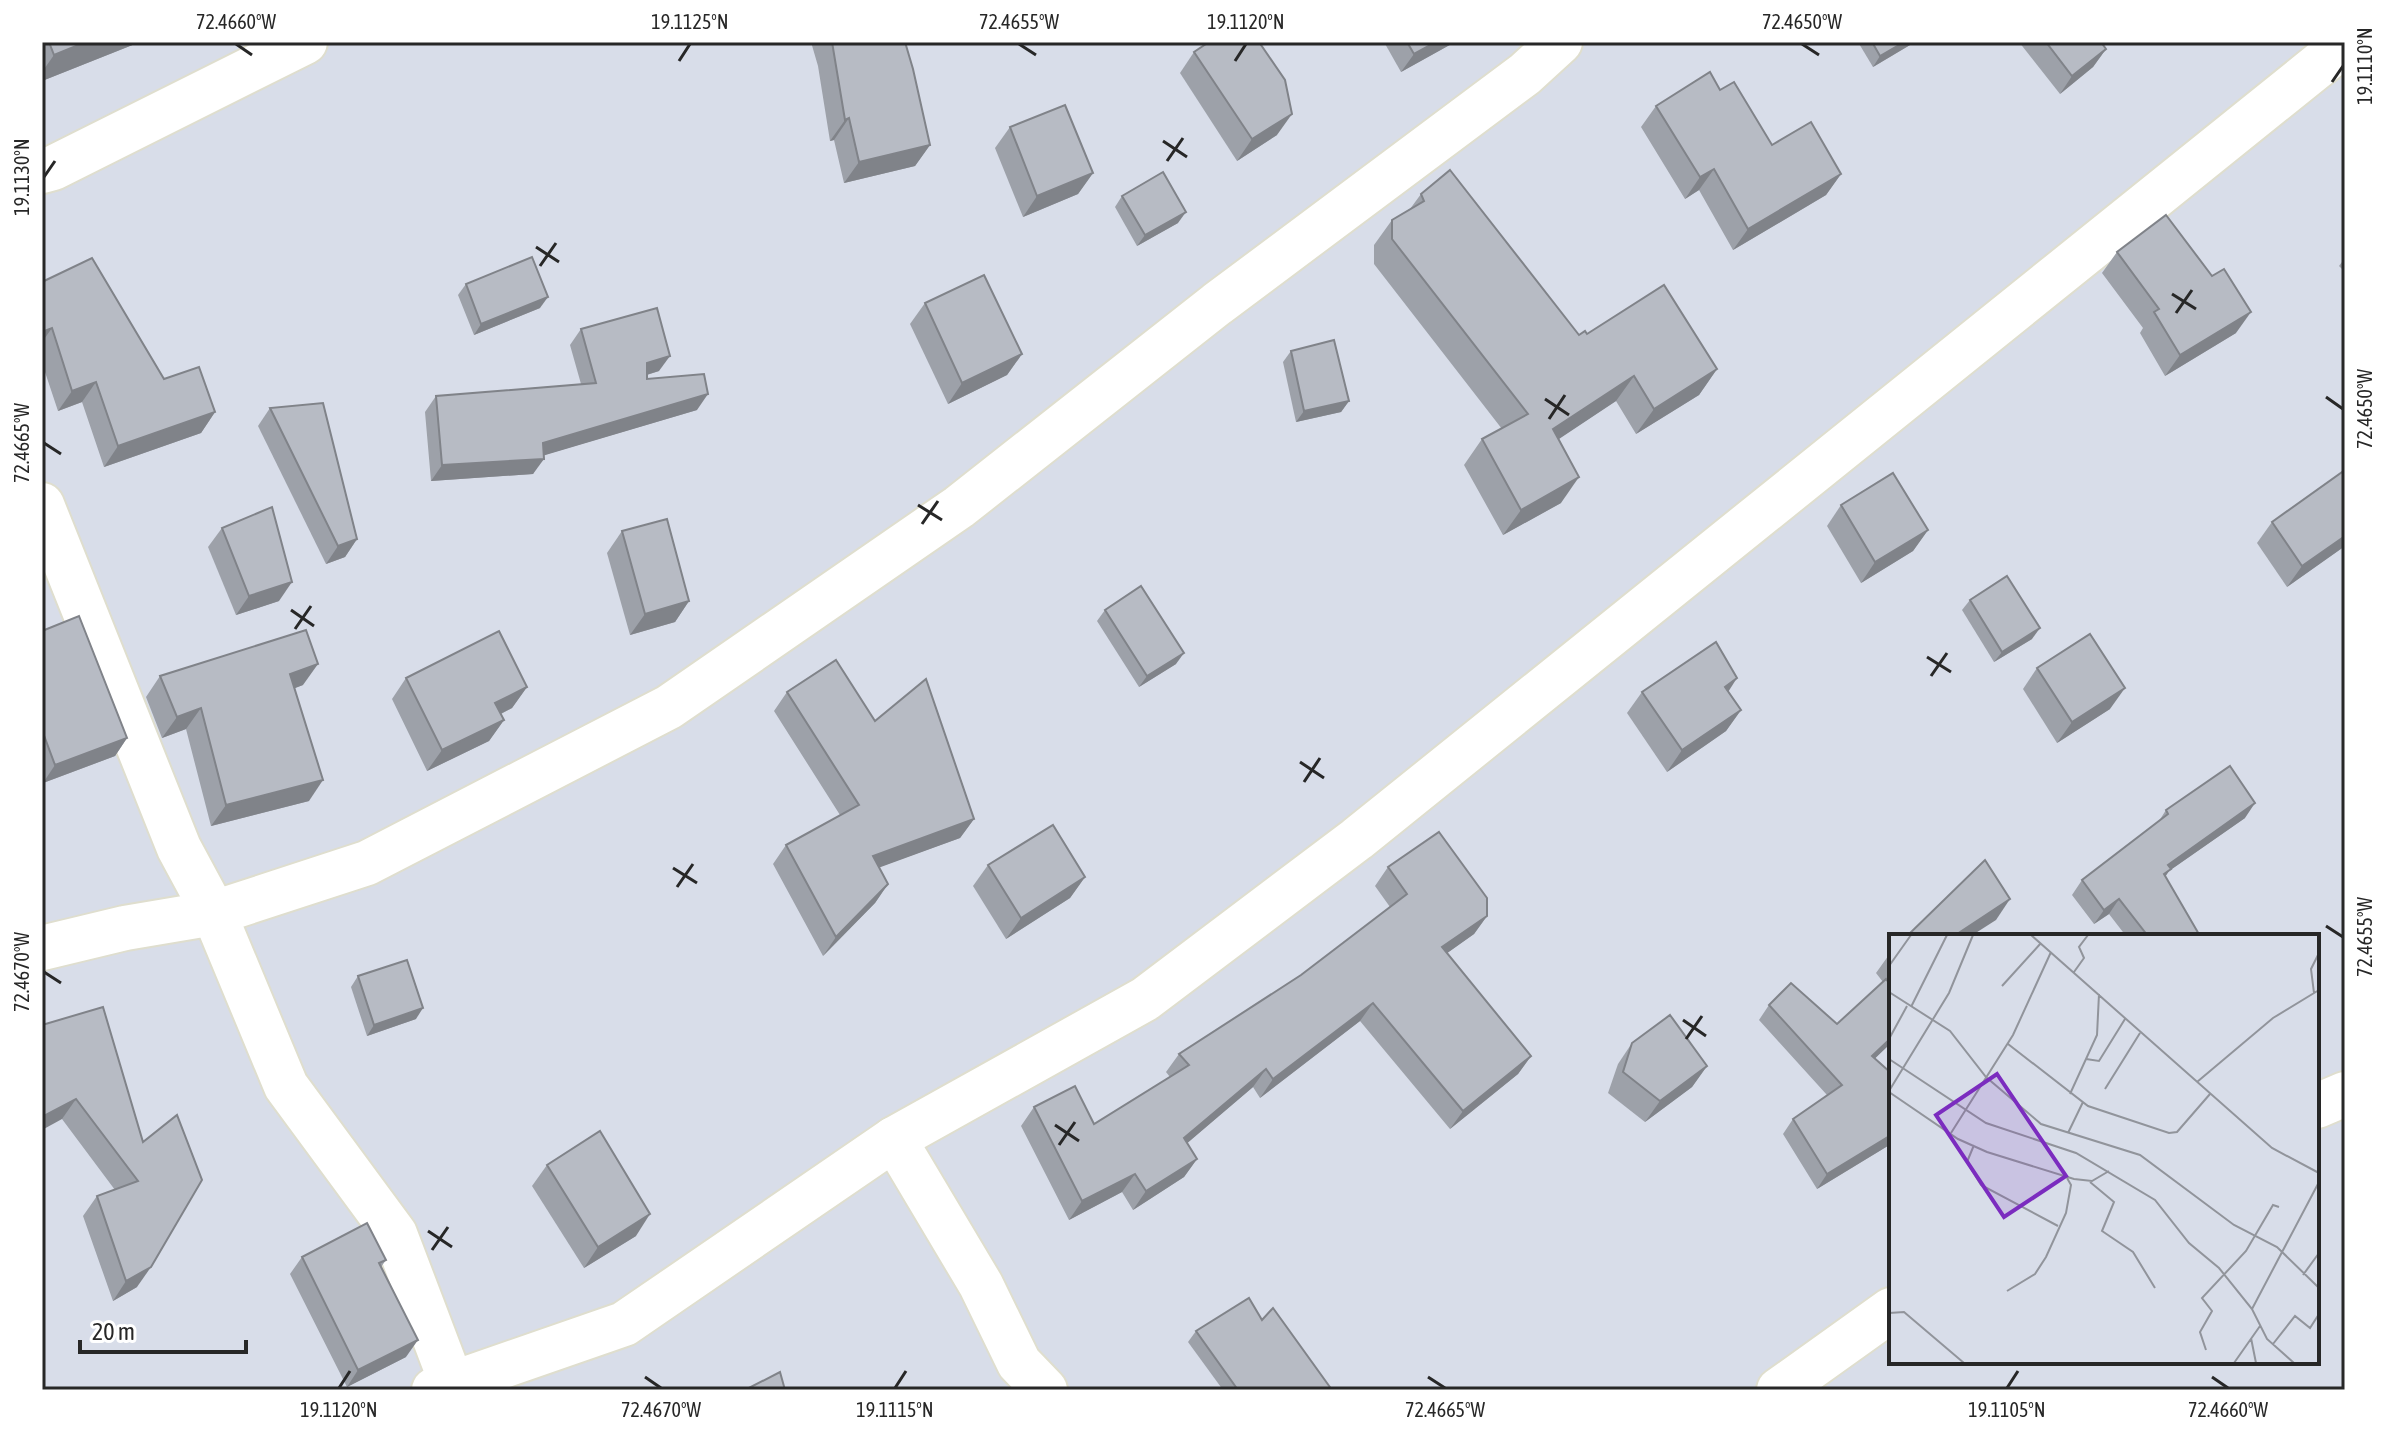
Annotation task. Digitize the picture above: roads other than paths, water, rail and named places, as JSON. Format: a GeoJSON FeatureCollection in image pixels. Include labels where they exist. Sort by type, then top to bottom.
{"type":"FeatureCollection","features":[{"type":"Feature","properties":{"kind":"street"},"geometry":{"type":"LineString","coordinates":[[42,171],[305,42]]}},
{"type":"Feature","properties":{"kind":"street"},"geometry":{"type":"LineString","coordinates":[[42,948],[125,928],[214,913],[367,863],[669,707],[959,507],[1217,304],[1525,74],[1560,42]]}},
{"type":"Feature","properties":{"kind":"street"},"geometry":{"type":"LineString","coordinates":[[42,505],[179,848],[214,913],[286,1086],[395,1234],[443,1387],[624,1324],[894,1139],[1145,999],[1345,848],[2345,44]]}},
{"type":"Feature","properties":{"kind":"street"},"geometry":{"type":"LineString","coordinates":[[2319,1105],[2345,1094]]}},
{"type":"Feature","properties":{"kind":"street"},"geometry":{"type":"LineString","coordinates":[[894,1139],[981,1285],[1019,1363],[1045,1390]]}},
{"type":"Feature","properties":{"kind":"street"},"geometry":{"type":"LineString","coordinates":[[1779,1390],[1889,1311]]}}]}
